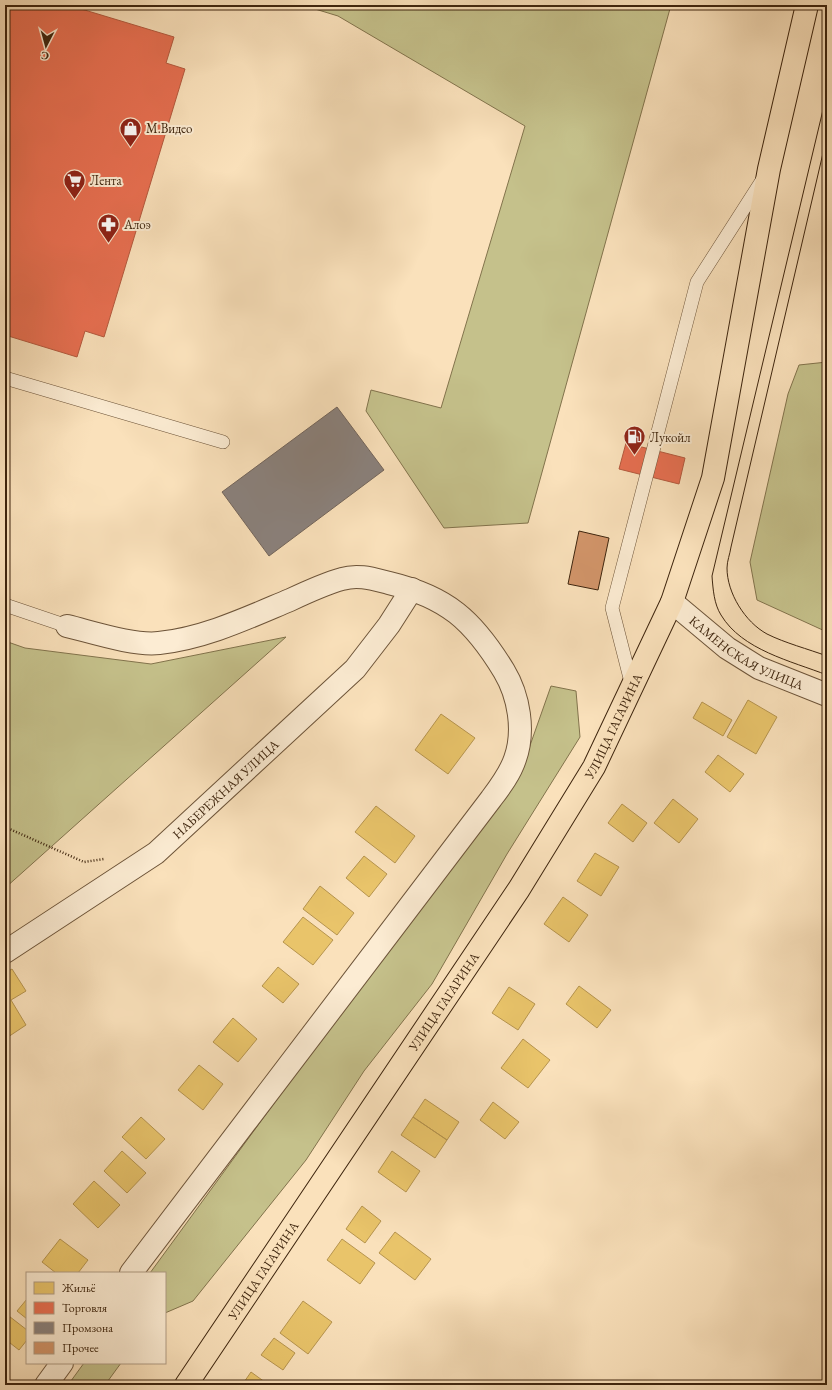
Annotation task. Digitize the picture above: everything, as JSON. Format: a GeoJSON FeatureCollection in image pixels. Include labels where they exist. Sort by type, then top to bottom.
{"type":"FeatureCollection","features":[{"type":"Feature","properties":{"kind":"main road","name":"УЛИЦА ГАГАРИНА"},"geometry":{"type":"LineString","coordinates":[[186,1385],[519,889],[594,767],[672,602],[713,478],[769,170],[807,5]]}},
{"type":"Feature","properties":{"kind":"street"},"geometry":{"type":"LineString","coordinates":[[67,626],[136,642],[157,644],[182,640],[216,630],[344,578],[365,577],[412,589],[449,606],[471,624],[494,655],[509,681],[517,703],[519,723],[515,758],[507,777],[132,1272]]}},
{"type":"Feature","properties":{"kind":"street","name":"НАБЕРЕЖНАЯ УЛИЦА"},"geometry":{"type":"LineString","coordinates":[[5,952],[156,853],[354,669],[389,625],[412,589]]}},
{"type":"Feature","properties":{"kind":"street","name":"КАМЕНСКАЯ УЛИЦА"},"geometry":{"type":"LineString","coordinates":[[672,602],[702,629],[733,652],[759,668],[827,695]]}},
{"type":"Feature","properties":{"kind":"street"},"geometry":{"type":"LineString","coordinates":[[46,1385],[61,1364]]}},
{"type":"Feature","properties":{"kind":"lane"},"geometry":{"type":"LineString","coordinates":[[632,686],[612,608],[697,282],[769,170]]}},
{"type":"Feature","properties":{"kind":"lane"},"geometry":{"type":"LineString","coordinates":[[5,378],[223,442]]}},
{"type":"Feature","properties":{"kind":"lane"},"geometry":{"type":"LineString","coordinates":[[5,605],[67,626]]}},
{"type":"Feature","properties":{"kind":"path"},"geometry":{"type":"LineString","coordinates":[[5,827],[84,862],[105,859]]}},
{"type":"Feature","properties":{"kind":"shaded area"},"geometry":{"type":"Polygon","coordinates":[[[302,5],[671,5],[528,523],[444,528],[366,411],[371,390],[441,408],[525,126],[338,16],[302,5]]]}},
{"type":"Feature","properties":{"kind":"shaded area"},"geometry":{"type":"Polygon","coordinates":[[[827,362],[827,632],[757,600],[750,562],[788,394],[799,365],[827,362]]]}},
{"type":"Feature","properties":{"kind":"shaded area"},"geometry":{"type":"Polygon","coordinates":[[[286,637],[5,888],[5,641],[25,648],[151,664],[286,637]]]}},
{"type":"Feature","properties":{"kind":"shaded area"},"geometry":{"type":"Polygon","coordinates":[[[551,686],[576,691],[580,737],[507,854],[432,984],[364,1071],[306,1160],[193,1301],[166,1313],[166,1272],[151,1272],[345,1006],[521,771],[551,686]]]}},
{"type":"Feature","properties":{"kind":"shaded area"},"geometry":{"type":"Polygon","coordinates":[[[83,1364],[120,1364],[105,1385],[68,1385],[83,1364]]]}},
{"type":"Feature","properties":{"kind":"building: Жильё"},"geometry":{"type":"Polygon","coordinates":[[[748,700],[777,717],[756,754],[727,737],[748,700]]]}},
{"type":"Feature","properties":{"kind":"building: Жильё"},"geometry":{"type":"Polygon","coordinates":[[[702,702],[732,720],[723,736],[693,718],[702,702]]]}},
{"type":"Feature","properties":{"kind":"building: Жильё"},"geometry":{"type":"Polygon","coordinates":[[[441,714],[475,738],[448,774],[415,750],[441,714]]]}},
{"type":"Feature","properties":{"kind":"building: Жильё"},"geometry":{"type":"Polygon","coordinates":[[[827,742],[827,753],[822,749],[827,742]]]}},
{"type":"Feature","properties":{"kind":"building: Жильё"},"geometry":{"type":"Polygon","coordinates":[[[718,755],[744,774],[730,792],[705,772],[718,755]]]}},
{"type":"Feature","properties":{"kind":"building: Жильё"},"geometry":{"type":"Polygon","coordinates":[[[673,799],[698,819],[679,843],[654,823],[673,799]]]}},
{"type":"Feature","properties":{"kind":"building: Жильё"},"geometry":{"type":"Polygon","coordinates":[[[622,804],[647,823],[633,842],[608,823],[622,804]]]}},
{"type":"Feature","properties":{"kind":"building: Жильё"},"geometry":{"type":"Polygon","coordinates":[[[376,806],[415,836],[395,863],[355,832],[376,806]]]}},
{"type":"Feature","properties":{"kind":"building: Жильё"},"geometry":{"type":"Polygon","coordinates":[[[595,853],[619,867],[601,896],[577,881],[595,853]]]}},
{"type":"Feature","properties":{"kind":"building: Жильё"},"geometry":{"type":"Polygon","coordinates":[[[364,856],[387,874],[369,897],[346,878],[364,856]]]}},
{"type":"Feature","properties":{"kind":"building: Жильё"},"geometry":{"type":"Polygon","coordinates":[[[320,886],[354,913],[337,935],[303,909],[320,886]]]}},
{"type":"Feature","properties":{"kind":"building: Жильё"},"geometry":{"type":"Polygon","coordinates":[[[563,897],[588,915],[569,942],[544,924],[563,897]]]}},
{"type":"Feature","properties":{"kind":"building: Жильё"},"geometry":{"type":"Polygon","coordinates":[[[303,917],[333,940],[313,965],[283,942],[303,917]]]}},
{"type":"Feature","properties":{"kind":"building: Жильё"},"geometry":{"type":"Polygon","coordinates":[[[278,967],[299,984],[283,1003],[262,986],[278,967]]]}},
{"type":"Feature","properties":{"kind":"building: Жильё"},"geometry":{"type":"Polygon","coordinates":[[[12,969],[26,991],[11,1000],[26,1025],[5,1039],[5,973],[12,969]]]}},
{"type":"Feature","properties":{"kind":"building: Жильё"},"geometry":{"type":"Polygon","coordinates":[[[579,986],[611,1010],[597,1028],[566,1004],[579,986]]]}},
{"type":"Feature","properties":{"kind":"building: Жильё"},"geometry":{"type":"Polygon","coordinates":[[[509,987],[535,1004],[518,1030],[492,1013],[509,987]]]}},
{"type":"Feature","properties":{"kind":"building: Жильё"},"geometry":{"type":"Polygon","coordinates":[[[233,1018],[257,1039],[238,1062],[213,1042],[233,1018]]]}},
{"type":"Feature","properties":{"kind":"building: Жильё"},"geometry":{"type":"Polygon","coordinates":[[[523,1039],[550,1060],[528,1088],[501,1068],[523,1039]]]}},
{"type":"Feature","properties":{"kind":"building: Жильё"},"geometry":{"type":"Polygon","coordinates":[[[199,1065],[223,1084],[203,1110],[178,1090],[199,1065]]]}},
{"type":"Feature","properties":{"kind":"building: Жильё"},"geometry":{"type":"Polygon","coordinates":[[[425,1099],[459,1122],[447,1140],[413,1117],[425,1099]]]}},
{"type":"Feature","properties":{"kind":"building: Жильё"},"geometry":{"type":"Polygon","coordinates":[[[493,1102],[519,1122],[505,1139],[480,1120],[493,1102]]]}},
{"type":"Feature","properties":{"kind":"building: Жильё"},"geometry":{"type":"Polygon","coordinates":[[[141,1117],[165,1139],[146,1159],[122,1137],[141,1117]]]}},
{"type":"Feature","properties":{"kind":"building: Жильё"},"geometry":{"type":"Polygon","coordinates":[[[413,1117],[447,1140],[435,1158],[401,1135],[413,1117]]]}},
{"type":"Feature","properties":{"kind":"building: Жильё"},"geometry":{"type":"Polygon","coordinates":[[[122,1151],[146,1173],[127,1193],[104,1171],[122,1151]]]}},
{"type":"Feature","properties":{"kind":"building: Жильё"},"geometry":{"type":"Polygon","coordinates":[[[392,1151],[420,1171],[406,1192],[378,1172],[392,1151]]]}},
{"type":"Feature","properties":{"kind":"building: Жильё"},"geometry":{"type":"Polygon","coordinates":[[[94,1181],[120,1205],[98,1228],[73,1204],[94,1181]]]}},
{"type":"Feature","properties":{"kind":"building: Жильё"},"geometry":{"type":"Polygon","coordinates":[[[362,1206],[381,1221],[365,1243],[346,1229],[362,1206]]]}},
{"type":"Feature","properties":{"kind":"building: Жильё"},"geometry":{"type":"Polygon","coordinates":[[[395,1232],[431,1259],[415,1280],[379,1253],[395,1232]]]}},
{"type":"Feature","properties":{"kind":"building: Жильё"},"geometry":{"type":"Polygon","coordinates":[[[60,1239],[88,1260],[79,1272],[55,1272],[42,1262],[60,1239]]]}},
{"type":"Feature","properties":{"kind":"building: Жильё"},"geometry":{"type":"Polygon","coordinates":[[[342,1239],[375,1263],[360,1284],[327,1260],[342,1239]]]}},
{"type":"Feature","properties":{"kind":"building: Жильё"},"geometry":{"type":"Polygon","coordinates":[[[26,1300],[26,1318],[17,1311],[26,1300]]]}},
{"type":"Feature","properties":{"kind":"building: Жильё"},"geometry":{"type":"Polygon","coordinates":[[[303,1301],[332,1322],[308,1354],[280,1333],[303,1301]]]}},
{"type":"Feature","properties":{"kind":"building: Жильё"},"geometry":{"type":"Polygon","coordinates":[[[5,1313],[26,1329],[26,1341],[19,1350],[5,1339],[5,1313]]]}},
{"type":"Feature","properties":{"kind":"building: Жильё"},"geometry":{"type":"Polygon","coordinates":[[[274,1338],[295,1353],[283,1370],[261,1355],[274,1338]]]}},
{"type":"Feature","properties":{"kind":"building: Жильё"},"geometry":{"type":"Polygon","coordinates":[[[251,1372],[269,1385],[242,1385],[251,1372]]]}},
{"type":"Feature","properties":{"kind":"building: Торговля","name":"Лента"},"geometry":{"type":"Polygon","coordinates":[[[5,5],[68,5],[174,37],[166,63],[185,69],[104,337],[85,331],[77,357],[5,335],[5,5]]]}},
{"type":"Feature","properties":{"kind":"building: Торговля"},"geometry":{"type":"Polygon","coordinates":[[[626,443],[685,458],[679,484],[619,469],[626,443]]]}},
{"type":"Feature","properties":{"kind":"building: Промзона"},"geometry":{"type":"Polygon","coordinates":[[[337,407],[384,470],[269,556],[222,492],[337,407]]]}},
{"type":"Feature","properties":{"kind":"building: Прочее"},"geometry":{"type":"Polygon","coordinates":[[[579,531],[609,538],[598,590],[568,584],[579,531]]]}},
{"type":"Feature","properties":{"kind":"tram line"},"geometry":{"type":"LineString","coordinates":[[827,93],[712,576],[714,596],[719,611],[730,627],[741,637],[768,653],[827,675]]}},
{"type":"Feature","properties":{"kind":"tram line"},"geometry":{"type":"LineString","coordinates":[[827,136],[727,563],[728,578],[734,597],[751,622],[767,634],[827,656]]}},
{"type":"Feature","properties":{"kind":"place","name":"М.Видео"},"geometry":{"type":"Point","coordinates":[131,148]}},
{"type":"Feature","properties":{"kind":"place","name":"Лента"},"geometry":{"type":"Point","coordinates":[75,200]}},
{"type":"Feature","properties":{"kind":"place","name":"Алоэ"},"geometry":{"type":"Point","coordinates":[108,244]}},
{"type":"Feature","properties":{"kind":"place","name":"Лукойл"},"geometry":{"type":"Point","coordinates":[635,456]}}]}
